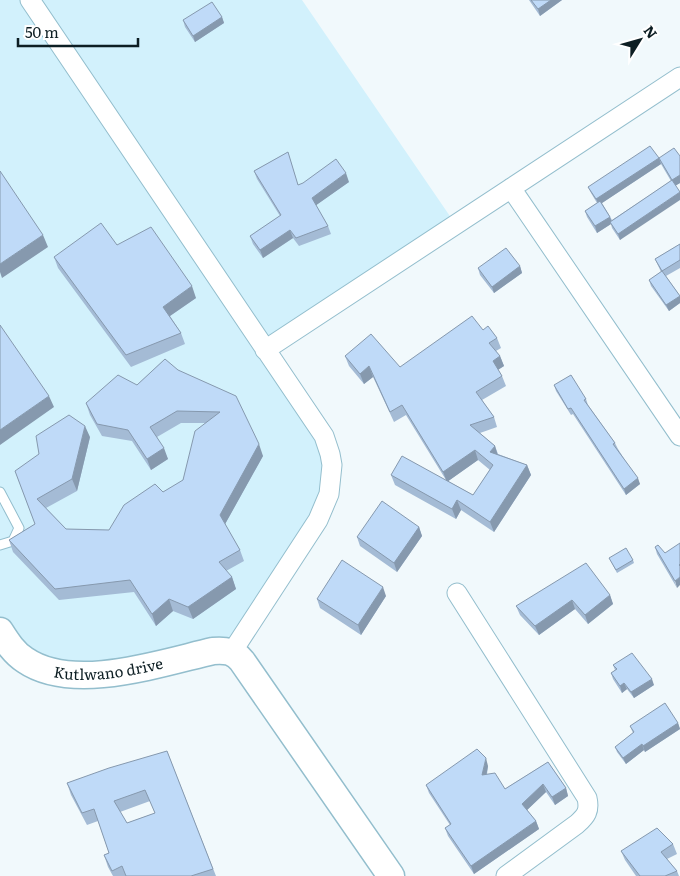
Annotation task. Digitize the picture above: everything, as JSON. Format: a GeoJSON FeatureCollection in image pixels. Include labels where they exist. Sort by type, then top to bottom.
{"type":"FeatureCollection","features":[{"type":"Feature","properties":{"kind":"street"},"geometry":{"type":"LineString","coordinates":[[30,0],[324,436],[330,454],[332,479],[329,494],[318,520],[232,652],[242,662],[391,876]]}},
{"type":"Feature","properties":{"kind":"street"},"geometry":{"type":"LineString","coordinates":[[265,350],[680,77]]}},
{"type":"Feature","properties":{"kind":"street"},"geometry":{"type":"LineString","coordinates":[[511,188],[680,436]]}},
{"type":"Feature","properties":{"kind":"street"},"geometry":{"type":"LineString","coordinates":[[457,593],[587,798],[586,816],[506,876]]}},
{"type":"Feature","properties":{"kind":"street","name":"Kutlwano drive"},"geometry":{"type":"LineString","coordinates":[[0,631],[10,646],[25,660],[57,674],[98,675],[140,668],[213,651],[232,652]]}},
{"type":"Feature","properties":{"kind":"lane"},"geometry":{"type":"LineString","coordinates":[[0,492],[19,528],[13,541],[0,545]]}},
{"type":"Feature","properties":{"kind":"shaded area"},"geometry":{"type":"Polygon","coordinates":[[[0,0],[302,0],[456,225],[266,350],[324,436],[331,479],[238,655],[35,666],[0,622],[0,0]]]}},
{"type":"Feature","properties":{"kind":"building"},"geometry":{"type":"Polygon","coordinates":[[[531,0],[551,0],[538,9],[531,0]]]}},
{"type":"Feature","properties":{"kind":"building"},"geometry":{"type":"Polygon","coordinates":[[[212,2],[222,17],[193,36],[183,20],[212,2]]]}},
{"type":"Feature","properties":{"kind":"building"},"geometry":{"type":"Polygon","coordinates":[[[650,146],[659,158],[596,199],[588,187],[650,146]]]}},
{"type":"Feature","properties":{"kind":"building"},"geometry":{"type":"Polygon","coordinates":[[[674,148],[680,156],[680,175],[672,180],[659,158],[674,148]]]}},
{"type":"Feature","properties":{"kind":"building"},"geometry":{"type":"Polygon","coordinates":[[[288,152],[298,185],[336,159],[346,173],[312,198],[328,226],[296,238],[290,230],[260,250],[250,236],[281,215],[254,171],[288,152]]]}},
{"type":"Feature","properties":{"kind":"building"},"geometry":{"type":"Polygon","coordinates":[[[0,171],[43,235],[0,264],[0,171]]]}},
{"type":"Feature","properties":{"kind":"building"},"geometry":{"type":"Polygon","coordinates":[[[672,180],[680,192],[618,234],[610,222],[672,180]]]}},
{"type":"Feature","properties":{"kind":"building"},"geometry":{"type":"Polygon","coordinates":[[[600,201],[610,217],[595,226],[585,211],[600,201]]]}},
{"type":"Feature","properties":{"kind":"building"},"geometry":{"type":"Polygon","coordinates":[[[101,223],[117,245],[151,227],[192,286],[163,307],[181,333],[126,355],[54,257],[101,223]]]}},
{"type":"Feature","properties":{"kind":"building"},"geometry":{"type":"Polygon","coordinates":[[[680,244],[680,260],[662,271],[655,259],[680,244]]]}},
{"type":"Feature","properties":{"kind":"building"},"geometry":{"type":"Polygon","coordinates":[[[506,248],[520,266],[492,287],[478,268],[506,248]]]}},
{"type":"Feature","properties":{"kind":"building"},"geometry":{"type":"Polygon","coordinates":[[[662,271],[680,296],[666,305],[649,280],[662,271]]]}},
{"type":"Feature","properties":{"kind":"building"},"geometry":{"type":"Polygon","coordinates":[[[472,316],[483,330],[488,326],[497,338],[489,343],[500,356],[493,361],[502,376],[476,392],[494,417],[470,425],[495,446],[490,452],[527,465],[490,522],[457,500],[452,509],[391,475],[402,456],[473,495],[493,465],[475,450],[443,472],[402,405],[390,412],[369,366],[360,374],[345,356],[371,334],[400,367],[472,316]]]}},
{"type":"Feature","properties":{"kind":"building"},"geometry":{"type":"Polygon","coordinates":[[[0,325],[49,396],[0,430],[0,325]]]}},
{"type":"Feature","properties":{"kind":"building"},"geometry":{"type":"Polygon","coordinates":[[[165,359],[178,370],[236,396],[259,444],[220,515],[240,550],[219,562],[232,577],[188,607],[169,599],[152,614],[130,580],[55,589],[9,540],[35,524],[15,471],[39,454],[36,436],[69,415],[85,426],[72,479],[37,499],[66,529],[109,530],[124,505],[155,484],[163,492],[183,480],[195,431],[220,412],[177,411],[150,427],[164,448],[147,459],[128,430],[97,424],[86,403],[118,375],[137,385],[165,359]]]}},
{"type":"Feature","properties":{"kind":"building"},"geometry":{"type":"Polygon","coordinates":[[[571,375],[586,399],[584,400],[638,478],[624,489],[571,408],[568,409],[554,385],[571,375]]]}},
{"type":"Feature","properties":{"kind":"building"},"geometry":{"type":"Polygon","coordinates":[[[382,501],[419,527],[394,563],[357,537],[382,501]]]}},
{"type":"Feature","properties":{"kind":"building"},"geometry":{"type":"Polygon","coordinates":[[[680,543],[680,577],[675,581],[655,547],[658,545],[665,553],[680,543]]]}},
{"type":"Feature","properties":{"kind":"building"},"geometry":{"type":"Polygon","coordinates":[[[626,548],[633,560],[616,570],[609,558],[626,548]]]}},
{"type":"Feature","properties":{"kind":"building"},"geometry":{"type":"Polygon","coordinates":[[[342,560],[383,587],[358,625],[317,599],[342,560]]]}},
{"type":"Feature","properties":{"kind":"building"},"geometry":{"type":"Polygon","coordinates":[[[586,563],[610,595],[585,615],[572,600],[535,626],[516,606],[586,563]]]}},
{"type":"Feature","properties":{"kind":"building"},"geometry":{"type":"Polygon","coordinates":[[[632,653],[652,679],[631,692],[624,683],[620,686],[611,673],[617,669],[613,665],[632,653]]]}},
{"type":"Feature","properties":{"kind":"building"},"geometry":{"type":"Polygon","coordinates":[[[665,703],[678,723],[643,746],[642,744],[623,758],[615,747],[634,732],[630,726],[665,703]]]}},
{"type":"Feature","properties":{"kind":"building"},"geometry":{"type":"Polygon","coordinates":[[[477,749],[486,758],[482,775],[495,773],[505,789],[548,762],[566,788],[552,797],[543,784],[522,804],[536,821],[471,866],[445,828],[451,824],[426,785],[477,749]]]}},
{"type":"Feature","properties":{"kind":"building"},"geometry":{"type":"Polygon","coordinates":[[[167,751],[213,869],[191,876],[126,876],[122,866],[112,871],[104,855],[109,853],[94,809],[82,813],[67,783],[167,751]],[[145,790],[114,801],[127,823],[155,813],[145,790]]]}},
{"type":"Feature","properties":{"kind":"building"},"geometry":{"type":"Polygon","coordinates":[[[657,828],[673,844],[661,852],[677,871],[665,876],[640,876],[621,851],[657,828]]]}}]}
